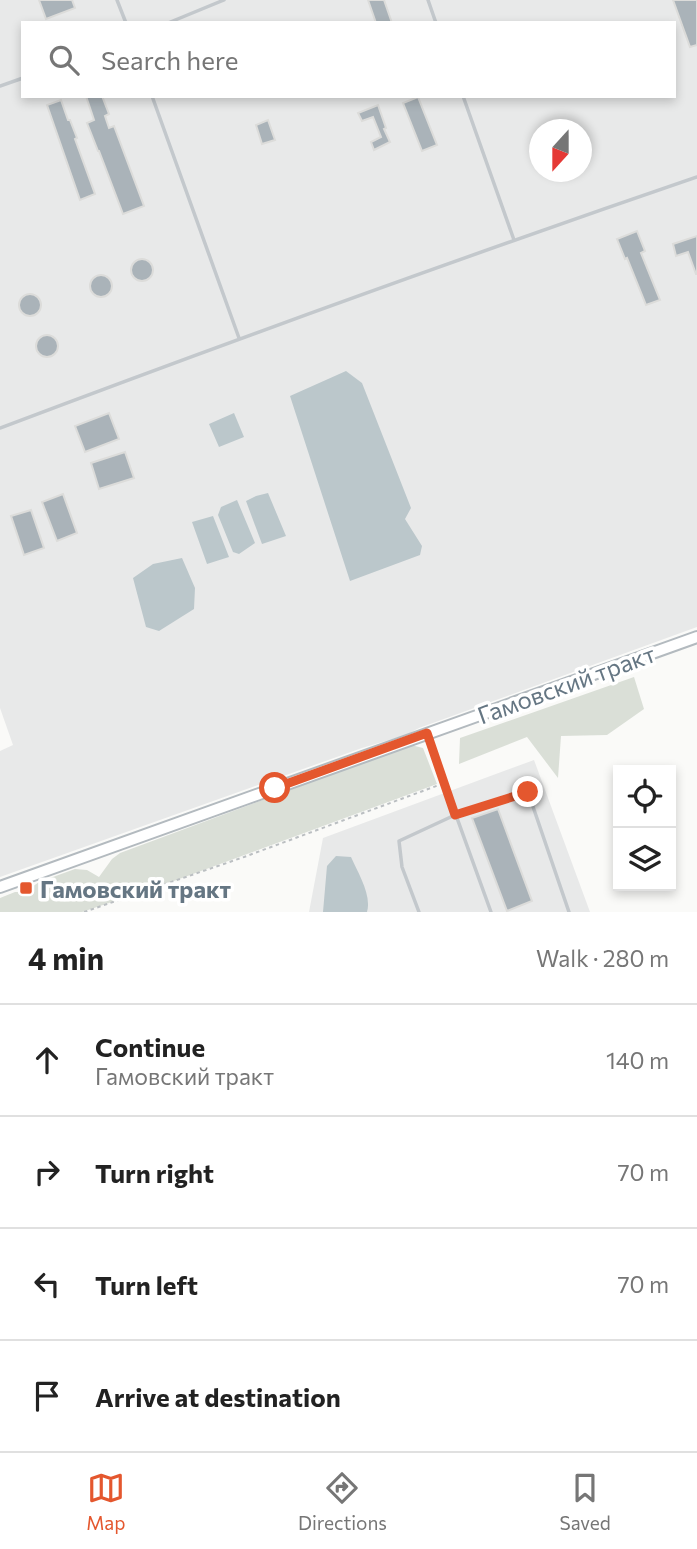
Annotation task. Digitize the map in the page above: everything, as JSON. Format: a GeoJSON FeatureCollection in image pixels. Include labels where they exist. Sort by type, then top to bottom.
{"type":"FeatureCollection","features":[{"type":"Feature","properties":{"kind":"street","name":"Гамовский тракт"},"geometry":{"type":"LineString","coordinates":[[0,887],[697,637]]}},
{"type":"Feature","properties":{"kind":"lane"},"geometry":{"type":"LineString","coordinates":[[117,0],[125,21]]}},
{"type":"Feature","properties":{"kind":"lane"},"geometry":{"type":"LineString","coordinates":[[173,21],[224,0]]}},
{"type":"Feature","properties":{"kind":"lane"},"geometry":{"type":"LineString","coordinates":[[428,0],[435,21]]}},
{"type":"Feature","properties":{"kind":"lane"},"geometry":{"type":"LineString","coordinates":[[2,84],[21,79]]}},
{"type":"Feature","properties":{"kind":"lane"},"geometry":{"type":"LineString","coordinates":[[153,98],[239,338]]}},
{"type":"Feature","properties":{"kind":"lane"},"geometry":{"type":"LineString","coordinates":[[464,98],[514,240]]}},
{"type":"Feature","properties":{"kind":"lane"},"geometry":{"type":"LineString","coordinates":[[0,428],[239,338],[697,177]]}},
{"type":"Feature","properties":{"kind":"lane"},"geometry":{"type":"LineString","coordinates":[[427,733],[491,912]]}},
{"type":"Feature","properties":{"kind":"lane"},"geometry":{"type":"LineString","coordinates":[[419,912],[402,867],[399,841],[455,815],[528,792],[569,912]]}},
{"type":"Feature","properties":{"kind":"path"},"geometry":{"type":"LineString","coordinates":[[84,912],[443,783]]}},
{"type":"Feature","properties":{"kind":"shaded area"},"geometry":{"type":"Polygon","coordinates":[[[0,0],[697,0],[697,627],[406,735],[362,748],[0,877],[0,751],[13,745],[0,708],[0,0]]]}},
{"type":"Feature","properties":{"kind":"shaded area"},"geometry":{"type":"Polygon","coordinates":[[[346,371],[362,383],[411,508],[405,519],[422,546],[420,555],[350,581],[290,396],[346,371]]]}},
{"type":"Feature","properties":{"kind":"shaded area"},"geometry":{"type":"Polygon","coordinates":[[[234,413],[244,437],[219,447],[209,424],[234,413]]]}},
{"type":"Feature","properties":{"kind":"shaded area"},"geometry":{"type":"Polygon","coordinates":[[[268,493],[286,536],[262,544],[246,501],[268,493]]]}},
{"type":"Feature","properties":{"kind":"shaded area"},"geometry":{"type":"Polygon","coordinates":[[[237,500],[255,543],[239,554],[233,552],[218,515],[221,507],[237,500]]]}},
{"type":"Feature","properties":{"kind":"shaded area"},"geometry":{"type":"Polygon","coordinates":[[[213,516],[229,557],[207,564],[192,522],[213,516]]]}},
{"type":"Feature","properties":{"kind":"shaded area"},"geometry":{"type":"Polygon","coordinates":[[[182,558],[195,588],[194,609],[159,631],[146,627],[133,578],[153,564],[182,558]]]}},
{"type":"Feature","properties":{"kind":"shaded area"},"geometry":{"type":"Polygon","coordinates":[[[634,677],[644,709],[607,735],[561,736],[558,778],[527,737],[459,764],[460,738],[634,677]]]}},
{"type":"Feature","properties":{"kind":"shaded area"},"geometry":{"type":"Polygon","coordinates":[[[411,745],[423,748],[437,784],[125,899],[82,912],[0,912],[0,898],[15,892],[25,892],[39,882],[75,869],[87,870],[99,877],[120,853],[411,745]]]}},
{"type":"Feature","properties":{"kind":"shaded area"},"geometry":{"type":"Polygon","coordinates":[[[534,760],[590,912],[309,912],[323,838],[534,760]]]}},
{"type":"Feature","properties":{"kind":"shaded area"},"geometry":{"type":"Polygon","coordinates":[[[336,856],[351,857],[366,891],[367,912],[323,912],[327,866],[336,856]]]}},
{"type":"Feature","properties":{"kind":"building"},"geometry":{"type":"Polygon","coordinates":[[[39,0],[72,0],[75,8],[46,19],[39,0]]]}},
{"type":"Feature","properties":{"kind":"building"},"geometry":{"type":"Polygon","coordinates":[[[368,0],[384,0],[391,21],[375,21],[368,0]]]}},
{"type":"Feature","properties":{"kind":"building"},"geometry":{"type":"Polygon","coordinates":[[[673,0],[697,0],[697,45],[690,47],[673,0]]]}},
{"type":"Feature","properties":{"kind":"building"},"geometry":{"type":"Polygon","coordinates":[[[87,98],[103,98],[109,114],[105,116],[109,128],[114,126],[144,206],[123,214],[87,123],[94,120],[87,98]]]}},
{"type":"Feature","properties":{"kind":"building"},"geometry":{"type":"Polygon","coordinates":[[[418,98],[437,145],[422,151],[403,103],[418,98]]]}},
{"type":"Feature","properties":{"kind":"building"},"geometry":{"type":"Polygon","coordinates":[[[61,100],[77,138],[75,139],[95,194],[80,200],[47,105],[61,100]]]}},
{"type":"Feature","properties":{"kind":"building"},"geometry":{"type":"Polygon","coordinates":[[[378,105],[390,142],[374,150],[371,142],[381,137],[373,117],[362,121],[358,113],[378,105]]]}},
{"type":"Feature","properties":{"kind":"building"},"geometry":{"type":"Polygon","coordinates":[[[268,120],[275,140],[262,144],[256,125],[268,120]]]}},
{"type":"Feature","properties":{"kind":"building"},"geometry":{"type":"Polygon","coordinates":[[[637,231],[645,251],[641,253],[660,300],[646,305],[617,239],[637,231]]]}},
{"type":"Feature","properties":{"kind":"building"},"geometry":{"type":"Polygon","coordinates":[[[697,236],[696,274],[688,252],[676,256],[673,244],[697,236]]]}},
{"type":"Feature","properties":{"kind":"building"},"geometry":{"type":"Polygon","coordinates":[[[142,259],[152,266],[153,270],[146,280],[142,281],[132,274],[131,270],[138,260],[142,259]]]}},
{"type":"Feature","properties":{"kind":"building"},"geometry":{"type":"Polygon","coordinates":[[[101,275],[111,282],[112,286],[105,296],[101,297],[91,290],[90,286],[97,276],[101,275]]]}},
{"type":"Feature","properties":{"kind":"building"},"geometry":{"type":"Polygon","coordinates":[[[30,294],[40,301],[41,305],[34,315],[30,316],[20,309],[19,305],[26,295],[30,294]]]}},
{"type":"Feature","properties":{"kind":"building"},"geometry":{"type":"Polygon","coordinates":[[[47,335],[57,342],[58,346],[51,356],[47,357],[37,350],[36,346],[43,336],[47,335]]]}},
{"type":"Feature","properties":{"kind":"building"},"geometry":{"type":"Polygon","coordinates":[[[109,413],[119,439],[85,452],[75,426],[109,413]]]}},
{"type":"Feature","properties":{"kind":"building"},"geometry":{"type":"Polygon","coordinates":[[[125,452],[134,478],[99,489],[91,463],[125,452]]]}},
{"type":"Feature","properties":{"kind":"building"},"geometry":{"type":"Polygon","coordinates":[[[63,494],[77,533],[57,541],[42,502],[63,494]]]}},
{"type":"Feature","properties":{"kind":"building"},"geometry":{"type":"Polygon","coordinates":[[[31,510],[44,548],[24,555],[11,516],[31,510]]]}},
{"type":"Feature","properties":{"kind":"building"},"geometry":{"type":"Polygon","coordinates":[[[498,809],[532,901],[507,911],[472,818],[498,809]]]}},
{"type":"Feature","properties":{"kind":"place","name":"Гамовский тракт"},"geometry":{"type":"Point","coordinates":[26,888]}},
{"type":"Feature","properties":{"kind":"route"},"geometry":{"type":"LineString","coordinates":[[275,788],[427,733],[455,815],[528,792]]}}]}
